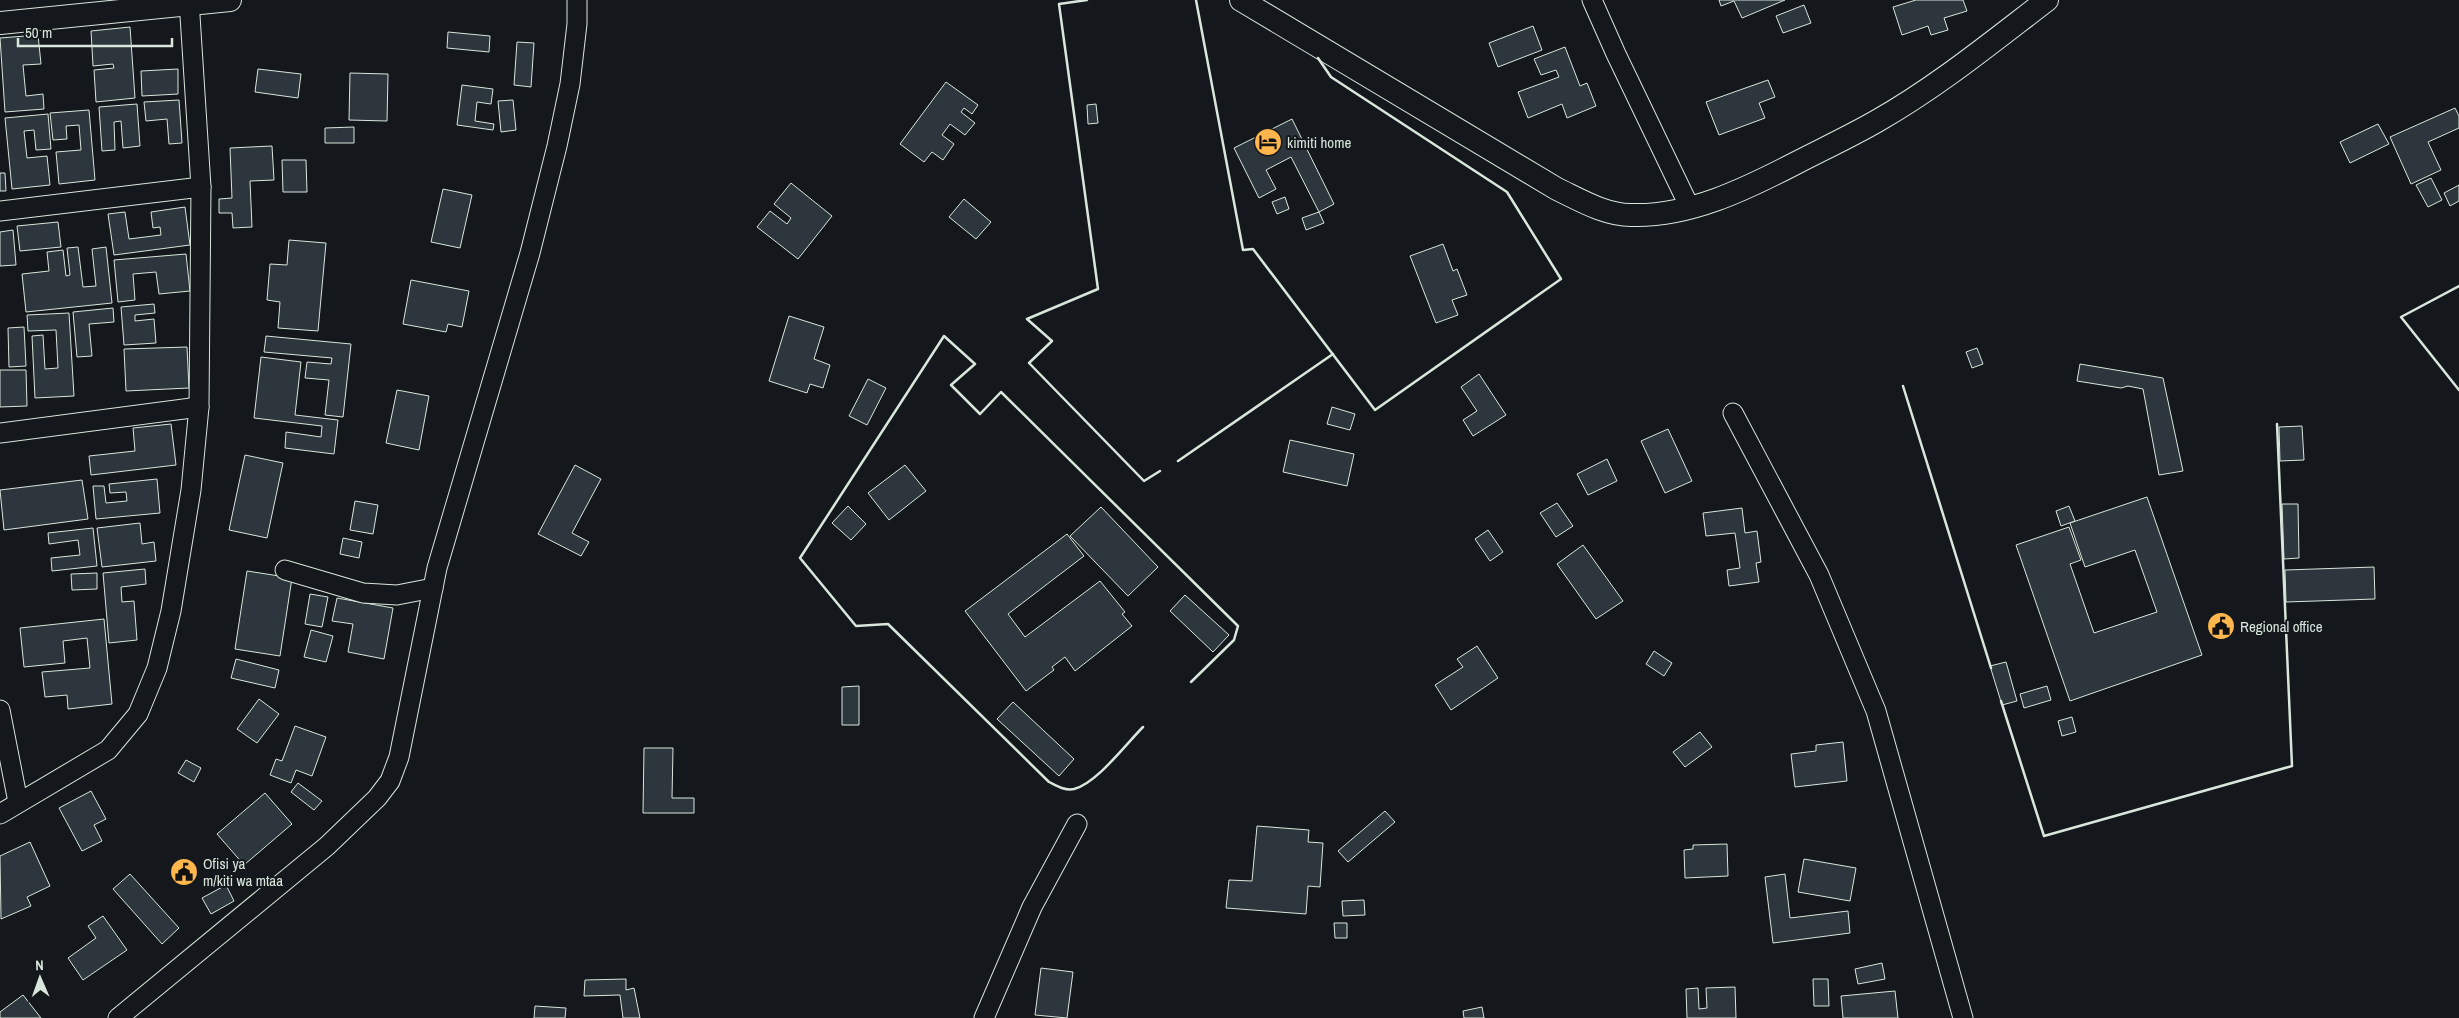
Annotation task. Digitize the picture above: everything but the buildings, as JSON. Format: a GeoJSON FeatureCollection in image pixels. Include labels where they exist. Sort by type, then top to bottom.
{"type":"FeatureCollection","features":[{"type":"Feature","properties":{"kind":"street"},"geometry":{"type":"LineString","coordinates":[[0,23],[230,0]]}},
{"type":"Feature","properties":{"kind":"street"},"geometry":{"type":"LineString","coordinates":[[118,1018],[327,846],[377,798],[390,781],[399,757],[433,588],[530,253],[557,146],[570,84],[577,24],[577,0]]}},
{"type":"Feature","properties":{"kind":"street"},"geometry":{"type":"LineString","coordinates":[[1241,0],[1557,189],[1595,208],[1630,215],[1663,213],[1690,208],[1758,182],[1878,121],[1928,90],[2046,0]]}},
{"type":"Feature","properties":{"kind":"street"},"geometry":{"type":"LineString","coordinates":[[1592,0],[1690,208]]}},
{"type":"Feature","properties":{"kind":"street"},"geometry":{"type":"LineString","coordinates":[[0,814],[108,750],[138,714],[157,668],[171,611],[191,490],[199,407],[201,187],[189,3]]}},
{"type":"Feature","properties":{"kind":"street"},"geometry":{"type":"LineString","coordinates":[[0,211],[201,187]]}},
{"type":"Feature","properties":{"kind":"street"},"geometry":{"type":"LineString","coordinates":[[0,433],[199,407]]}},
{"type":"Feature","properties":{"kind":"street"},"geometry":{"type":"LineString","coordinates":[[1733,413],[1820,576],[1876,711],[1963,1018]]}},
{"type":"Feature","properties":{"kind":"street"},"geometry":{"type":"LineString","coordinates":[[286,570],[363,593],[397,595],[433,588]]}},
{"type":"Feature","properties":{"kind":"street"},"geometry":{"type":"LineString","coordinates":[[0,710],[18,802]]}},
{"type":"Feature","properties":{"kind":"street"},"geometry":{"type":"LineString","coordinates":[[984,1018],[1032,907],[1077,824]]}},
{"type":"Feature","properties":{"kind":"wall"},"geometry":{"type":"LineString","coordinates":[[1087,0],[1059,4],[1098,289],[1027,319],[1052,341],[1029,363],[1144,481],[1160,471]]}},
{"type":"Feature","properties":{"kind":"wall"},"geometry":{"type":"LineString","coordinates":[[1196,0],[1243,250],[1253,249],[1375,410],[1561,279],[1507,192],[1331,77],[1318,58]]}},
{"type":"Feature","properties":{"kind":"wall"},"geometry":{"type":"LineString","coordinates":[[2459,286],[2401,317],[2459,390]]}},
{"type":"Feature","properties":{"kind":"wall"},"geometry":{"type":"LineString","coordinates":[[1143,727],[1111,762],[1083,785],[1074,789],[1064,789],[1055,785],[1049,782],[888,624],[856,626],[800,558],[944,336],[975,364],[951,385],[980,414],[1001,392],[1238,626],[1234,640],[1191,682]]}},
{"type":"Feature","properties":{"kind":"wall"},"geometry":{"type":"LineString","coordinates":[[1178,461],[1333,354]]}},
{"type":"Feature","properties":{"kind":"wall"},"geometry":{"type":"LineString","coordinates":[[1903,386],[1991,668]]}},
{"type":"Feature","properties":{"kind":"wall"},"geometry":{"type":"LineString","coordinates":[[2001,701],[2044,836],[2292,766],[2277,424]]}},
{"type":"Feature","properties":{"kind":"place","name":"kimiti home"},"geometry":{"type":"Point","coordinates":[1268,142]}},
{"type":"Feature","properties":{"kind":"place","name":"Regional office"},"geometry":{"type":"Point","coordinates":[2221,626]}},
{"type":"Feature","properties":{"kind":"place","name":"Ofisi ya m/kiti wa mtaa"},"geometry":{"type":"Point","coordinates":[184,872]}}]}
